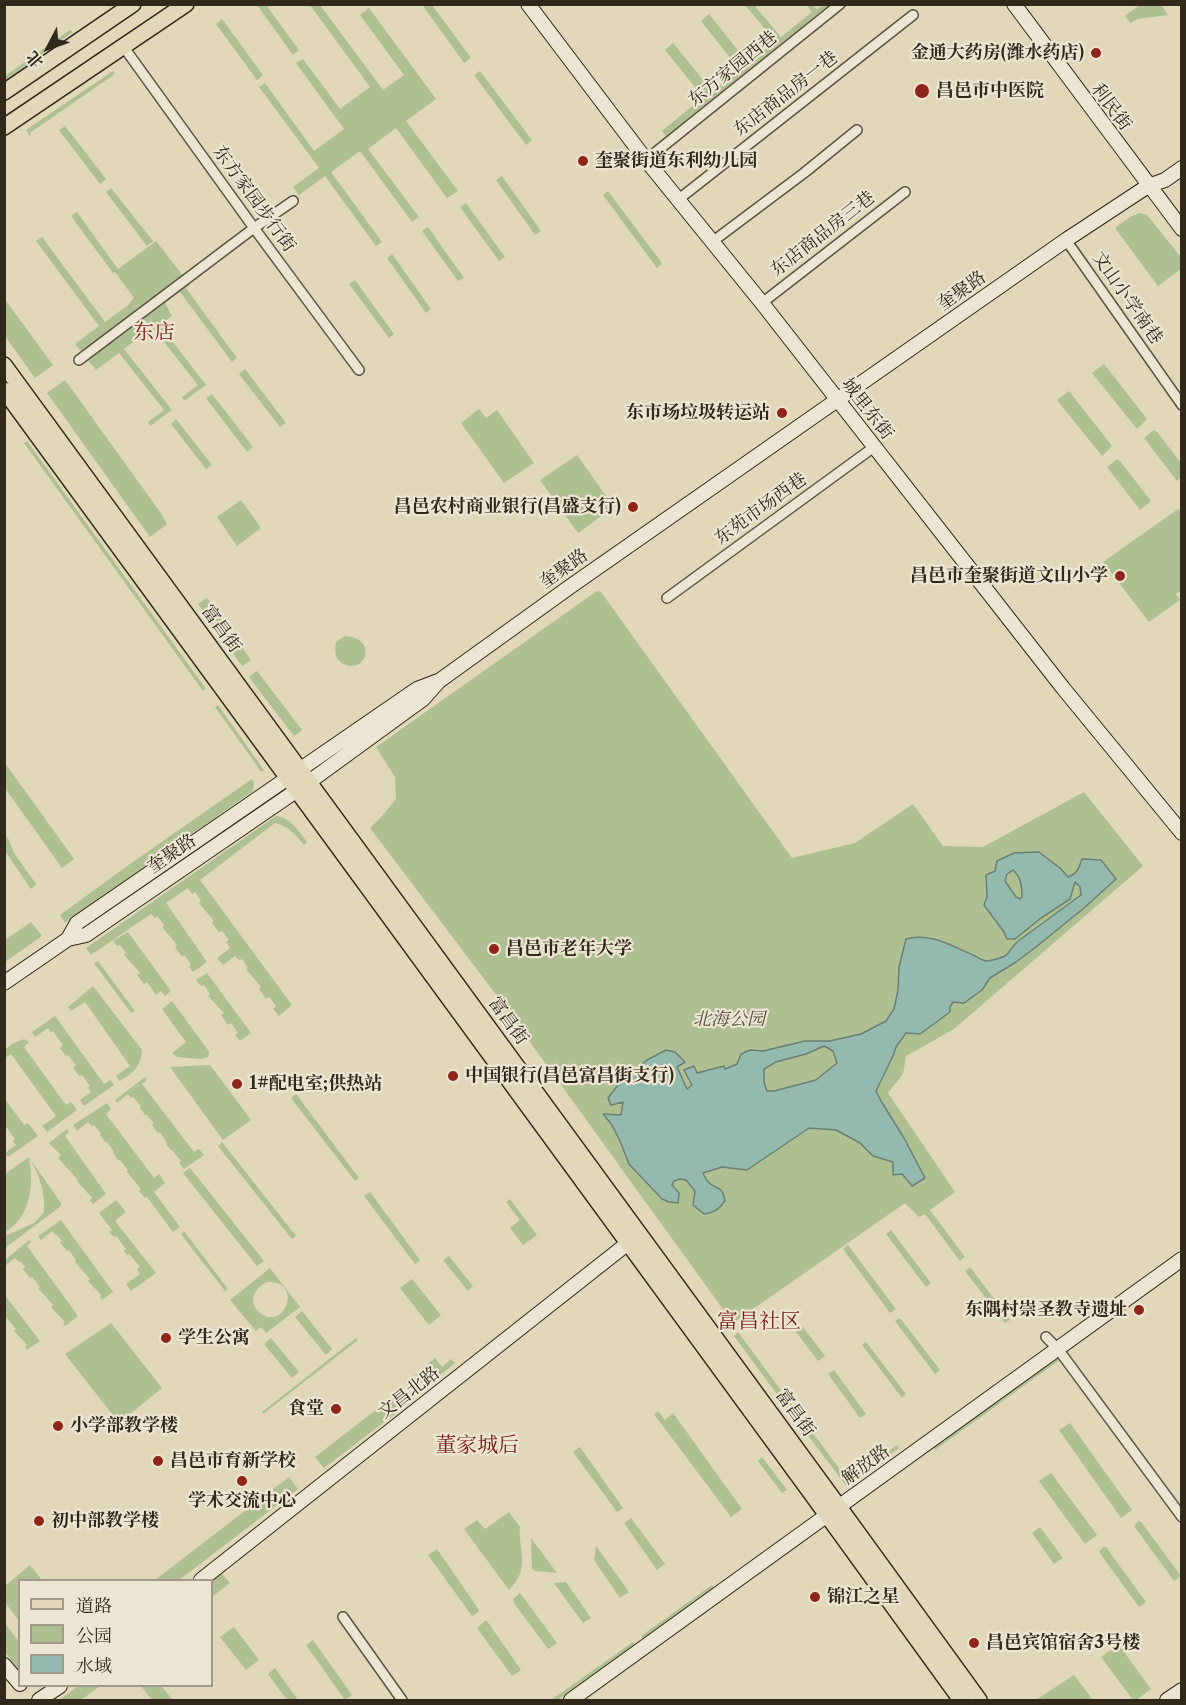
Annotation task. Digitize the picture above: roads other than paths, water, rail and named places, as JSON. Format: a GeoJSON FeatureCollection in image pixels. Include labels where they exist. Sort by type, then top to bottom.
{"type":"FeatureCollection","features":[{"type":"Feature","properties":{"kind":"main road"},"geometry":{"type":"LineString","coordinates":[[4,92],[134,4]]}},
{"type":"Feature","properties":{"kind":"main road"},"geometry":{"type":"LineString","coordinates":[[4,127],[186,4]]}},
{"type":"Feature","properties":{"kind":"main road","name":"富昌街"},"geometry":{"type":"LineString","coordinates":[[4,365],[298,779],[833,1511],[979,1701]]}},
{"type":"Feature","properties":{"kind":"main road","name":"富昌街"},"geometry":{"type":"LineString","coordinates":[[4,390],[298,779]]}},
{"type":"Feature","properties":{"kind":"main road","name":"富昌街"},"geometry":{"type":"LineString","coordinates":[[833,1511],[961,1701]]}},
{"type":"Feature","properties":{"kind":"street","name":"城里东街"},"geometry":{"type":"LineString","coordinates":[[528,4],[646,160],[762,303],[1064,688],[1179,825]]}},
{"type":"Feature","properties":{"kind":"street","name":"东方家园西巷"},"geometry":{"type":"LineString","coordinates":[[646,160],[840,4]]}},
{"type":"Feature","properties":{"kind":"street","name":"利民街"},"geometry":{"type":"LineString","coordinates":[[1014,4],[1182,229]]}},
{"type":"Feature","properties":{"kind":"street","name":"东店商品房一巷"},"geometry":{"type":"LineString","coordinates":[[679,199],[913,15]]}},
{"type":"Feature","properties":{"kind":"street","name":"东方家园步行街"},"geometry":{"type":"LineString","coordinates":[[123,46],[359,370]]}},
{"type":"Feature","properties":{"kind":"street"},"geometry":{"type":"LineString","coordinates":[[712,242],[857,130]]}},
{"type":"Feature","properties":{"kind":"street","name":"奎聚路"},"geometry":{"type":"LineString","coordinates":[[4,983],[68,939],[77,923],[423,699],[439,681],[571,586],[1066,240],[1148,186],[1160,173],[1182,157]]}},
{"type":"Feature","properties":{"kind":"street","name":"奎聚路"},"geometry":{"type":"LineString","coordinates":[[1148,186],[1165,180],[1182,168]]}},
{"type":"Feature","properties":{"kind":"street","name":"东店商品房三巷"},"geometry":{"type":"LineString","coordinates":[[762,303],[905,192]]}},
{"type":"Feature","properties":{"kind":"street"},"geometry":{"type":"LineString","coordinates":[[80,360],[293,201]]}},
{"type":"Feature","properties":{"kind":"street","name":"文山小学南巷"},"geometry":{"type":"LineString","coordinates":[[1066,240],[1182,405]]}},
{"type":"Feature","properties":{"kind":"street","name":"东苑市场西巷"},"geometry":{"type":"LineString","coordinates":[[667,598],[874,447]]}},
{"type":"Feature","properties":{"kind":"street","name":"文昌北路"},"geometry":{"type":"LineString","coordinates":[[204,1579],[634,1238]]}},
{"type":"Feature","properties":{"kind":"street","name":"解放路"},"geometry":{"type":"LineString","coordinates":[[571,1701],[1182,1259]]}},
{"type":"Feature","properties":{"kind":"street"},"geometry":{"type":"LineString","coordinates":[[1046,1337],[1058,1349],[1182,1517]]}},
{"type":"Feature","properties":{"kind":"street"},"geometry":{"type":"LineString","coordinates":[[343,1617],[402,1701]]}},
{"type":"Feature","properties":{"kind":"street"},"geometry":{"type":"LineString","coordinates":[[4,1665],[18,1682]]}},
{"type":"Feature","properties":{"kind":"street"},"geometry":{"type":"LineString","coordinates":[[22,1687],[33,1701]]}},
{"type":"Feature","properties":{"kind":"street"},"geometry":{"type":"LineString","coordinates":[[39,1701],[59,1687]]}},
{"type":"Feature","properties":{"kind":"street"},"geometry":{"type":"LineString","coordinates":[[1167,1701],[1182,1690]]}},
{"type":"Feature","properties":{"kind":"water","name":"北海公园"},"geometry":{"type":"Polygon","coordinates":[[[1039,852],[1068,877],[1074,874],[1082,859],[1101,860],[1116,879],[1036,947],[990,978],[982,990],[964,1003],[953,1002],[950,1012],[920,1034],[906,1033],[896,1047],[876,1091],[925,1178],[912,1186],[902,1174],[893,1175],[893,1162],[873,1156],[860,1143],[836,1130],[809,1128],[747,1170],[722,1167],[703,1173],[708,1182],[721,1190],[725,1201],[716,1210],[704,1214],[693,1205],[695,1191],[686,1180],[674,1181],[672,1185],[679,1193],[678,1203],[669,1202],[662,1199],[629,1164],[612,1125],[603,1114],[621,1115],[623,1102],[611,1105],[608,1098],[628,1072],[634,1071],[647,1060],[666,1050],[675,1052],[685,1062],[677,1067],[687,1089],[692,1085],[684,1070],[694,1066],[697,1073],[724,1066],[725,1069],[737,1064],[741,1054],[750,1050],[763,1051],[805,1041],[830,1041],[861,1034],[886,1021],[894,1009],[899,967],[906,939],[923,937],[932,939],[949,944],[984,961],[993,960],[1005,956],[1017,942],[1081,895],[1080,887],[1075,882],[1070,899],[1015,939],[1007,939],[984,905],[987,897],[986,875],[995,871],[997,861],[1014,853],[1039,852]],[[1013,870],[1007,874],[1005,881],[1020,899],[1022,890],[1018,876],[1013,870]],[[824,1046],[806,1054],[776,1062],[764,1069],[767,1091],[816,1080],[837,1063],[833,1051],[824,1046]]]}},
{"type":"Feature","properties":{"kind":"place","name":"金通大药房(潍水药店)"},"geometry":{"type":"Point","coordinates":[1096,53]}},
{"type":"Feature","properties":{"kind":"place","name":"昌邑市中医院"},"geometry":{"type":"Point","coordinates":[922,91]}},
{"type":"Feature","properties":{"kind":"place","name":"奎聚街道东利幼儿园"},"geometry":{"type":"Point","coordinates":[583,161]}},
{"type":"Feature","properties":{"kind":"place","name":"东市场垃圾转运站"},"geometry":{"type":"Point","coordinates":[782,413]}},
{"type":"Feature","properties":{"kind":"place","name":"昌邑农村商业银行(昌盛支行)"},"geometry":{"type":"Point","coordinates":[633,507]}},
{"type":"Feature","properties":{"kind":"place","name":"昌邑市奎聚街道文山小学"},"geometry":{"type":"Point","coordinates":[1120,576]}},
{"type":"Feature","properties":{"kind":"place","name":"昌邑市老年大学"},"geometry":{"type":"Point","coordinates":[494,949]}},
{"type":"Feature","properties":{"kind":"place","name":"中国银行(昌邑富昌街支行)"},"geometry":{"type":"Point","coordinates":[453,1076]}},
{"type":"Feature","properties":{"kind":"place","name":"1#配电室;供热站"},"geometry":{"type":"Point","coordinates":[237,1084]}},
{"type":"Feature","properties":{"kind":"place","name":"东隅村崇圣教寺遗址"},"geometry":{"type":"Point","coordinates":[1139,1310]}},
{"type":"Feature","properties":{"kind":"place","name":"学生公寓"},"geometry":{"type":"Point","coordinates":[166,1338]}},
{"type":"Feature","properties":{"kind":"place","name":"食堂"},"geometry":{"type":"Point","coordinates":[336,1409]}},
{"type":"Feature","properties":{"kind":"place","name":"小学部教学楼"},"geometry":{"type":"Point","coordinates":[58,1426]}},
{"type":"Feature","properties":{"kind":"place","name":"昌邑市育新学校"},"geometry":{"type":"Point","coordinates":[158,1461]}},
{"type":"Feature","properties":{"kind":"place","name":"学术交流中心"},"geometry":{"type":"Point","coordinates":[242,1481]}},
{"type":"Feature","properties":{"kind":"place","name":"初中部教学楼"},"geometry":{"type":"Point","coordinates":[39,1521]}},
{"type":"Feature","properties":{"kind":"place","name":"锦江之星"},"geometry":{"type":"Point","coordinates":[815,1597]}},
{"type":"Feature","properties":{"kind":"place","name":"昌邑宾馆宿舍3号楼"},"geometry":{"type":"Point","coordinates":[974,1643]}},
{"type":"Feature","properties":{"kind":"district","name":"东店"},"geometry":{"type":"Point","coordinates":[154,333]}},
{"type":"Feature","properties":{"kind":"district","name":"富昌社区"},"geometry":{"type":"Point","coordinates":[759,1322]}},
{"type":"Feature","properties":{"kind":"district","name":"董家城后"},"geometry":{"type":"Point","coordinates":[477,1446]}}]}
